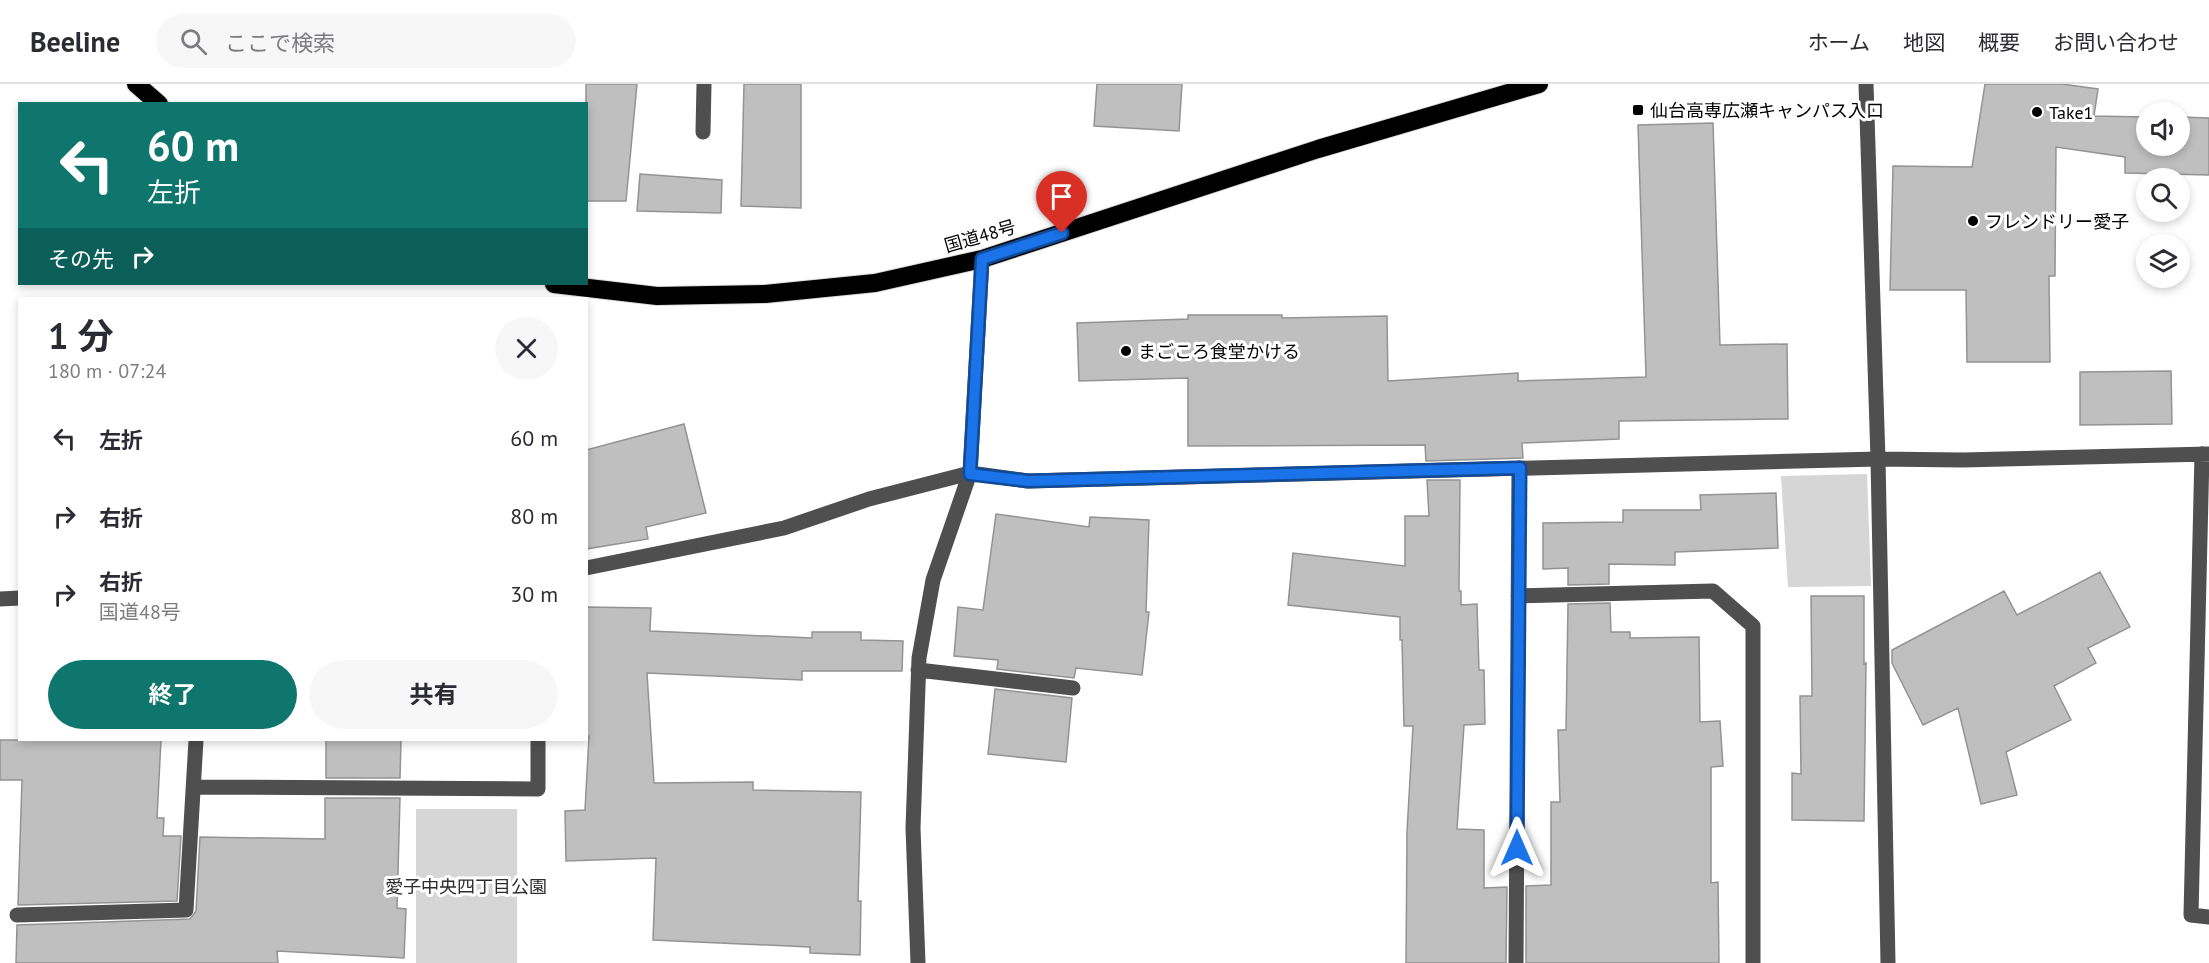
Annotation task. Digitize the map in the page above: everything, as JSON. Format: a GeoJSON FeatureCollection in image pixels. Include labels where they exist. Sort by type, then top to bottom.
{"type":"FeatureCollection","features":[{"type":"Feature","properties":{"kind":"highway"},"geometry":{"type":"LineString","coordinates":[[136,84],[157,102]]}},
{"type":"Feature","properties":{"kind":"highway","name":"国道48号"},"geometry":{"type":"LineString","coordinates":[[563,285],[657,296],[765,294],[875,283],[982,259],[1318,149],[1539,84]]}},
{"type":"Feature","properties":{"kind":"street"},"geometry":{"type":"LineString","coordinates":[[703,132],[704,84]]}},
{"type":"Feature","properties":{"kind":"street"},"geometry":{"type":"LineString","coordinates":[[1866,84],[1878,459],[1888,963]]}},
{"type":"Feature","properties":{"kind":"street"},"geometry":{"type":"LineString","coordinates":[[918,963],[913,828],[918,658],[933,580],[970,474],[982,259]]}},
{"type":"Feature","properties":{"kind":"street"},"geometry":{"type":"LineString","coordinates":[[588,567],[784,528],[869,499],[970,474],[1028,481],[1878,459],[1963,460],[2206,454],[2191,915],[2209,917]]}},
{"type":"Feature","properties":{"kind":"street"},"geometry":{"type":"LineString","coordinates":[[1516,963],[1520,468]]}},
{"type":"Feature","properties":{"kind":"street"},"geometry":{"type":"LineString","coordinates":[[1518,596],[1713,591],[1753,626],[1753,963]]}},
{"type":"Feature","properties":{"kind":"street"},"geometry":{"type":"LineString","coordinates":[[0,599],[18,598]]}},
{"type":"Feature","properties":{"kind":"street"},"geometry":{"type":"LineString","coordinates":[[918,670],[1073,688]]}},
{"type":"Feature","properties":{"kind":"street"},"geometry":{"type":"LineString","coordinates":[[17,915],[186,910],[196,741]]}},
{"type":"Feature","properties":{"kind":"street"},"geometry":{"type":"LineString","coordinates":[[194,787],[538,789],[538,741]]}},
{"type":"Feature","properties":{"kind":"green space"},"geometry":{"type":"Polygon","coordinates":[[[1867,474],[1871,586],[1788,587],[1781,476],[1867,474]]]}},
{"type":"Feature","properties":{"kind":"green space","name":"愛子中央四丁目公園"},"geometry":{"type":"Polygon","coordinates":[[[416,809],[517,809],[517,963],[416,963],[416,809]]]}},
{"type":"Feature","properties":{"kind":"building"},"geometry":{"type":"Polygon","coordinates":[[[586,84],[637,84],[626,201],[588,201],[588,102],[586,102],[586,84]]]}},
{"type":"Feature","properties":{"kind":"building"},"geometry":{"type":"Polygon","coordinates":[[[744,84],[801,84],[801,208],[741,206],[744,84]]]}},
{"type":"Feature","properties":{"kind":"building"},"geometry":{"type":"Polygon","coordinates":[[[1097,84],[1182,84],[1179,131],[1094,126],[1097,84]]]}},
{"type":"Feature","properties":{"kind":"building"},"geometry":{"type":"Polygon","coordinates":[[[1985,84],[2062,84],[2098,89],[2094,116],[2136,117],[2136,156],[2190,156],[2190,117],[2209,118],[2209,175],[2190,175],[2190,168],[2136,168],[2136,173],[2125,173],[2125,157],[2056,147],[2055,276],[2049,276],[2050,362],[1967,362],[1966,290],[1890,290],[1893,166],[1972,167],[1985,84]]]}},
{"type":"Feature","properties":{"kind":"building"},"geometry":{"type":"Polygon","coordinates":[[[1713,123],[1720,345],[1787,344],[1788,419],[1619,421],[1619,439],[1522,443],[1523,458],[1426,461],[1425,445],[1188,446],[1188,378],[1079,381],[1077,323],[1188,319],[1188,315],[1282,315],[1282,318],[1387,316],[1388,381],[1518,373],[1518,381],[1646,377],[1638,125],[1713,123]]]}},
{"type":"Feature","properties":{"kind":"building"},"geometry":{"type":"Polygon","coordinates":[[[640,174],[722,180],[721,213],[637,211],[640,174]]]}},
{"type":"Feature","properties":{"kind":"building"},"geometry":{"type":"Polygon","coordinates":[[[2171,371],[2172,424],[2080,425],[2080,372],[2171,371]]]}},
{"type":"Feature","properties":{"kind":"building"},"geometry":{"type":"Polygon","coordinates":[[[684,424],[706,513],[646,527],[648,539],[588,549],[588,449],[684,424]]]}},
{"type":"Feature","properties":{"kind":"building"},"geometry":{"type":"Polygon","coordinates":[[[1427,480],[1460,480],[1459,591],[1461,591],[1461,605],[1477,604],[1479,670],[1484,670],[1485,724],[1464,725],[1457,829],[1484,830],[1484,888],[1507,887],[1506,963],[1406,963],[1407,832],[1413,726],[1404,726],[1400,617],[1288,605],[1293,553],[1405,566],[1405,516],[1429,516],[1427,480]]]}},
{"type":"Feature","properties":{"kind":"building"},"geometry":{"type":"Polygon","coordinates":[[[1776,493],[1778,548],[1675,552],[1675,565],[1609,564],[1609,584],[1568,585],[1568,568],[1543,569],[1543,523],[1623,522],[1623,510],[1701,510],[1700,495],[1776,493]]]}},
{"type":"Feature","properties":{"kind":"building"},"geometry":{"type":"Polygon","coordinates":[[[996,514],[1089,527],[1090,517],[1149,520],[1146,612],[1149,612],[1142,675],[1076,668],[1074,678],[997,669],[998,660],[954,656],[958,607],[983,610],[996,514]]]}},
{"type":"Feature","properties":{"kind":"building"},"geometry":{"type":"Polygon","coordinates":[[[2100,572],[2130,627],[2088,648],[2096,663],[2054,686],[2071,720],[2006,752],[2017,795],[1981,804],[1958,708],[1923,725],[1892,663],[1892,650],[2004,591],[2017,615],[2100,572]]]}},
{"type":"Feature","properties":{"kind":"building"},"geometry":{"type":"Polygon","coordinates":[[[1811,596],[1864,596],[1864,664],[1866,663],[1864,821],[1792,820],[1792,773],[1801,774],[1800,696],[1812,696],[1811,596]]]}},
{"type":"Feature","properties":{"kind":"building"},"geometry":{"type":"Polygon","coordinates":[[[1610,603],[1611,632],[1630,632],[1630,638],[1699,637],[1700,722],[1720,721],[1723,766],[1711,767],[1711,883],[1718,882],[1719,963],[1526,963],[1526,886],[1551,885],[1551,802],[1560,802],[1558,730],[1566,730],[1568,604],[1610,603]]]}},
{"type":"Feature","properties":{"kind":"building"},"geometry":{"type":"Polygon","coordinates":[[[588,607],[651,608],[650,631],[812,638],[812,632],[861,632],[861,640],[903,641],[902,671],[802,671],[802,680],[647,673],[654,783],[753,782],[753,790],[861,792],[858,901],[861,901],[860,955],[810,953],[810,947],[653,940],[656,858],[566,861],[565,811],[585,810],[589,736],[588,607]]]}},
{"type":"Feature","properties":{"kind":"building"},"geometry":{"type":"Polygon","coordinates":[[[995,689],[1072,698],[1066,762],[988,754],[995,689]]]}},
{"type":"Feature","properties":{"kind":"building"},"geometry":{"type":"Polygon","coordinates":[[[0,740],[161,741],[157,818],[164,818],[163,836],[181,836],[177,901],[18,905],[22,780],[0,780],[0,740]]]}},
{"type":"Feature","properties":{"kind":"building"},"geometry":{"type":"Polygon","coordinates":[[[326,741],[401,741],[400,778],[326,778],[326,741]]]}},
{"type":"Feature","properties":{"kind":"building"},"geometry":{"type":"Polygon","coordinates":[[[325,798],[400,798],[397,908],[406,909],[404,958],[277,951],[278,963],[16,963],[17,925],[190,919],[196,911],[200,837],[325,839],[325,798]]]}},
{"type":"Feature","properties":{"kind":"place","name":"仙台高専広瀬キャンパス入口"},"geometry":{"type":"Point","coordinates":[1638,110]}},
{"type":"Feature","properties":{"kind":"place","name":"Take1"},"geometry":{"type":"Point","coordinates":[2037,112]}},
{"type":"Feature","properties":{"kind":"place","name":"フレンドリー愛子"},"geometry":{"type":"Point","coordinates":[1973,221]}},
{"type":"Feature","properties":{"kind":"place","name":"まごころ食堂かける"},"geometry":{"type":"Point","coordinates":[1126,351]}},
{"type":"Feature","properties":{"kind":"route"},"geometry":{"type":"LineString","coordinates":[[1062,233],[982,259],[970,474],[1028,481],[1520,468],[1517,848]]}}]}
